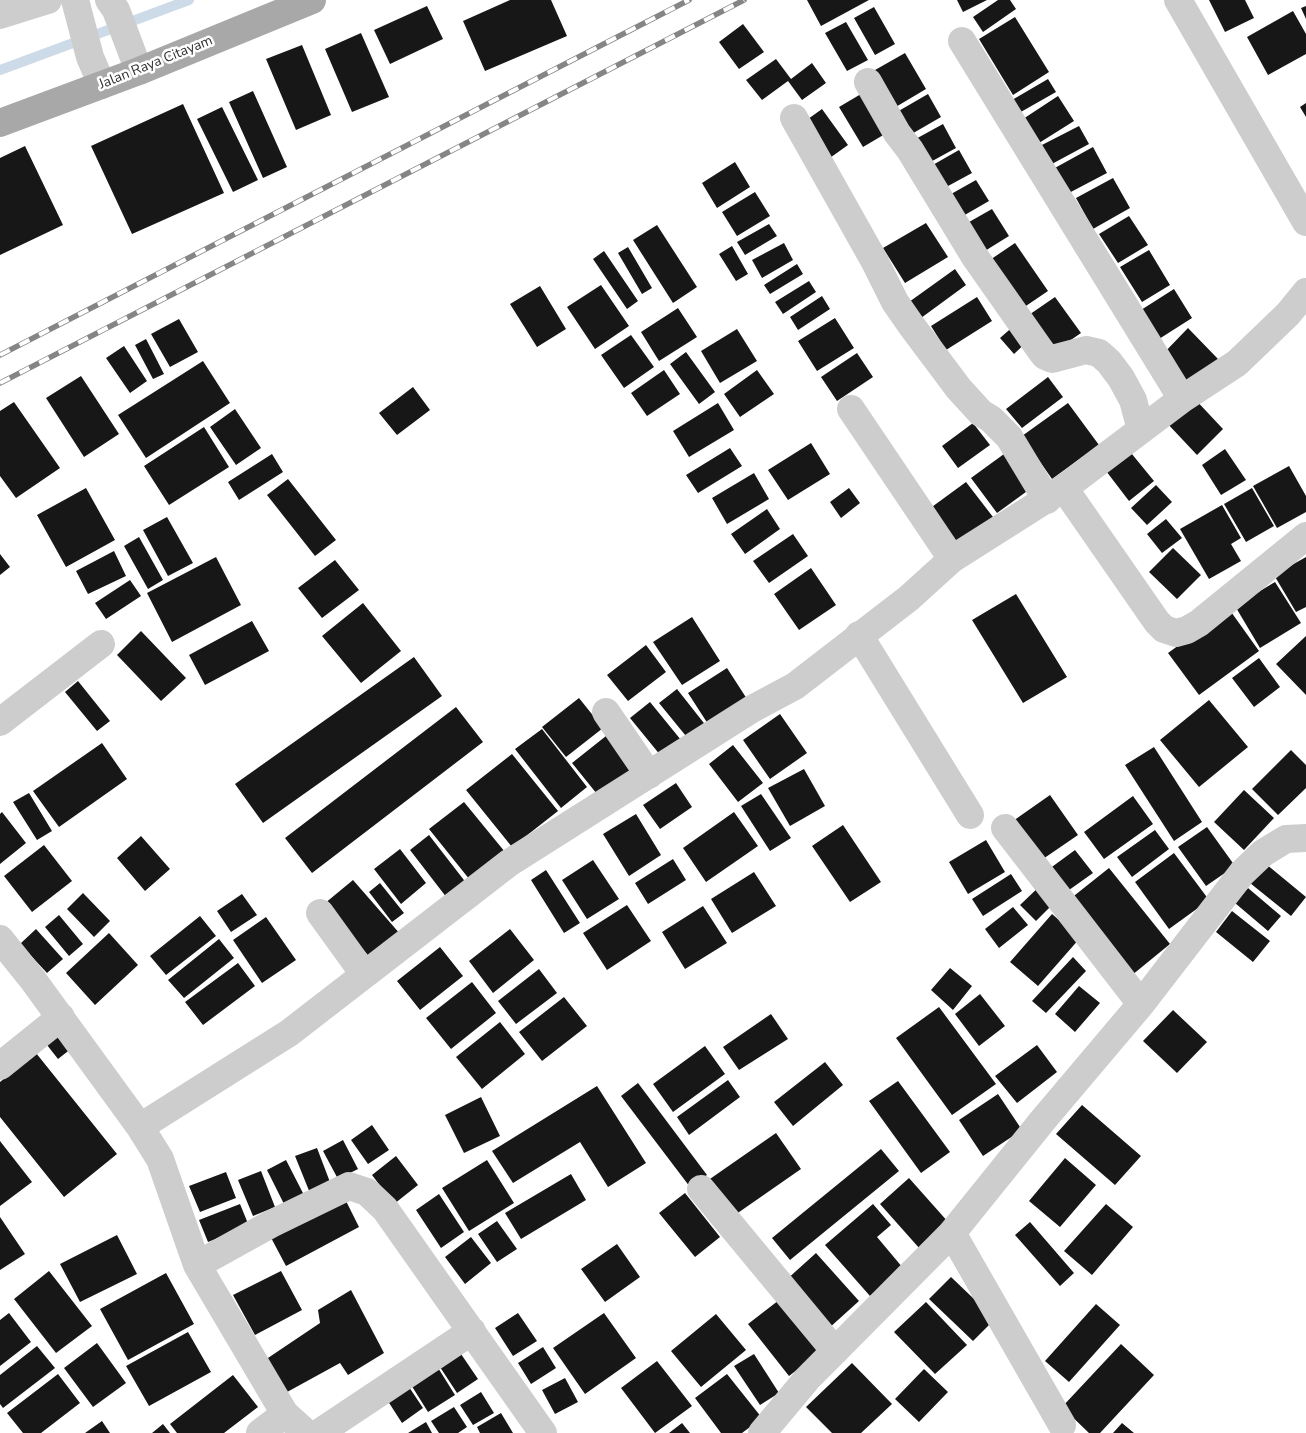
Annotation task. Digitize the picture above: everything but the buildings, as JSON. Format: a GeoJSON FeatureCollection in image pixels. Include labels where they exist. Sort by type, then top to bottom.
{"type":"FeatureCollection","features":[{"type":"Feature","properties":{"kind":"main road","name":"Jalan Raya Citayam"},"geometry":{"type":"LineString","coordinates":[[0,123],[139,71],[312,0]]}},
{"type":"Feature","properties":{"kind":"street"},"geometry":{"type":"LineString","coordinates":[[0,15],[48,0]]}},
{"type":"Feature","properties":{"kind":"street"},"geometry":{"type":"LineString","coordinates":[[1178,0],[1306,222]]}},
{"type":"Feature","properties":{"kind":"street"},"geometry":{"type":"LineString","coordinates":[[112,5],[139,71]]}},
{"type":"Feature","properties":{"kind":"street"},"geometry":{"type":"LineString","coordinates":[[77,9],[90,57],[102,85]]}},
{"type":"Feature","properties":{"kind":"street"},"geometry":{"type":"LineString","coordinates":[[962,41],[1182,399]]}},
{"type":"Feature","properties":{"kind":"street"},"geometry":{"type":"LineString","coordinates":[[868,82],[897,133],[910,150],[975,257],[1041,351],[1045,356],[1052,358],[1086,350],[1099,353],[1109,362],[1121,378],[1134,400],[1141,430]]}},
{"type":"Feature","properties":{"kind":"street"},"geometry":{"type":"LineString","coordinates":[[794,118],[895,302],[911,325],[959,389],[981,413],[991,419],[1008,437],[1164,628],[1176,633],[1200,623],[1306,536]]}},
{"type":"Feature","properties":{"kind":"street"},"geometry":{"type":"LineString","coordinates":[[140,1127],[289,1033],[510,863],[752,709],[795,686],[909,598],[952,559],[1055,494],[1182,399],[1237,363],[1288,314],[1306,292]]}},
{"type":"Feature","properties":{"kind":"street"},"geometry":{"type":"LineString","coordinates":[[851,409],[952,559]]}},
{"type":"Feature","properties":{"kind":"street"},"geometry":{"type":"LineString","coordinates":[[859,636],[970,815]]}},
{"type":"Feature","properties":{"kind":"street"},"geometry":{"type":"LineString","coordinates":[[0,722],[101,644]]}},
{"type":"Feature","properties":{"kind":"street"},"geometry":{"type":"LineString","coordinates":[[606,712],[649,775]]}},
{"type":"Feature","properties":{"kind":"street"},"geometry":{"type":"LineString","coordinates":[[1005,828],[1141,1004]]}},
{"type":"Feature","properties":{"kind":"street"},"geometry":{"type":"LineString","coordinates":[[762,1433],[796,1392],[952,1233],[1043,1120],[1141,1004],[1242,873],[1263,853],[1286,839],[1306,838]]}},
{"type":"Feature","properties":{"kind":"street"},"geometry":{"type":"LineString","coordinates":[[320,913],[364,974]]}},
{"type":"Feature","properties":{"kind":"street"},"geometry":{"type":"LineString","coordinates":[[0,939],[61,1017],[140,1127],[160,1159],[197,1265],[284,1414],[306,1433]]}},
{"type":"Feature","properties":{"kind":"street"},"geometry":{"type":"LineString","coordinates":[[0,1066],[61,1017]]}},
{"type":"Feature","properties":{"kind":"street"},"geometry":{"type":"LineString","coordinates":[[197,1265],[270,1224],[349,1186],[367,1192],[385,1209],[543,1433]]}},
{"type":"Feature","properties":{"kind":"street"},"geometry":{"type":"LineString","coordinates":[[701,1189],[835,1351]]}},
{"type":"Feature","properties":{"kind":"street"},"geometry":{"type":"LineString","coordinates":[[952,1233],[1062,1425]]}},
{"type":"Feature","properties":{"kind":"street"},"geometry":{"type":"LineString","coordinates":[[319,1433],[472,1331]]}},
{"type":"Feature","properties":{"kind":"street"},"geometry":{"type":"LineString","coordinates":[[260,1433],[284,1414]]}},
{"type":"Feature","properties":{"kind":"waterway"},"geometry":{"type":"LineString","coordinates":[[0,70],[189,0]]}},
{"type":"Feature","properties":{"kind":"railway"},"geometry":{"type":"LineString","coordinates":[[0,355],[689,0]]}},
{"type":"Feature","properties":{"kind":"railway"},"geometry":{"type":"LineString","coordinates":[[0,383],[744,0]]}}]}
